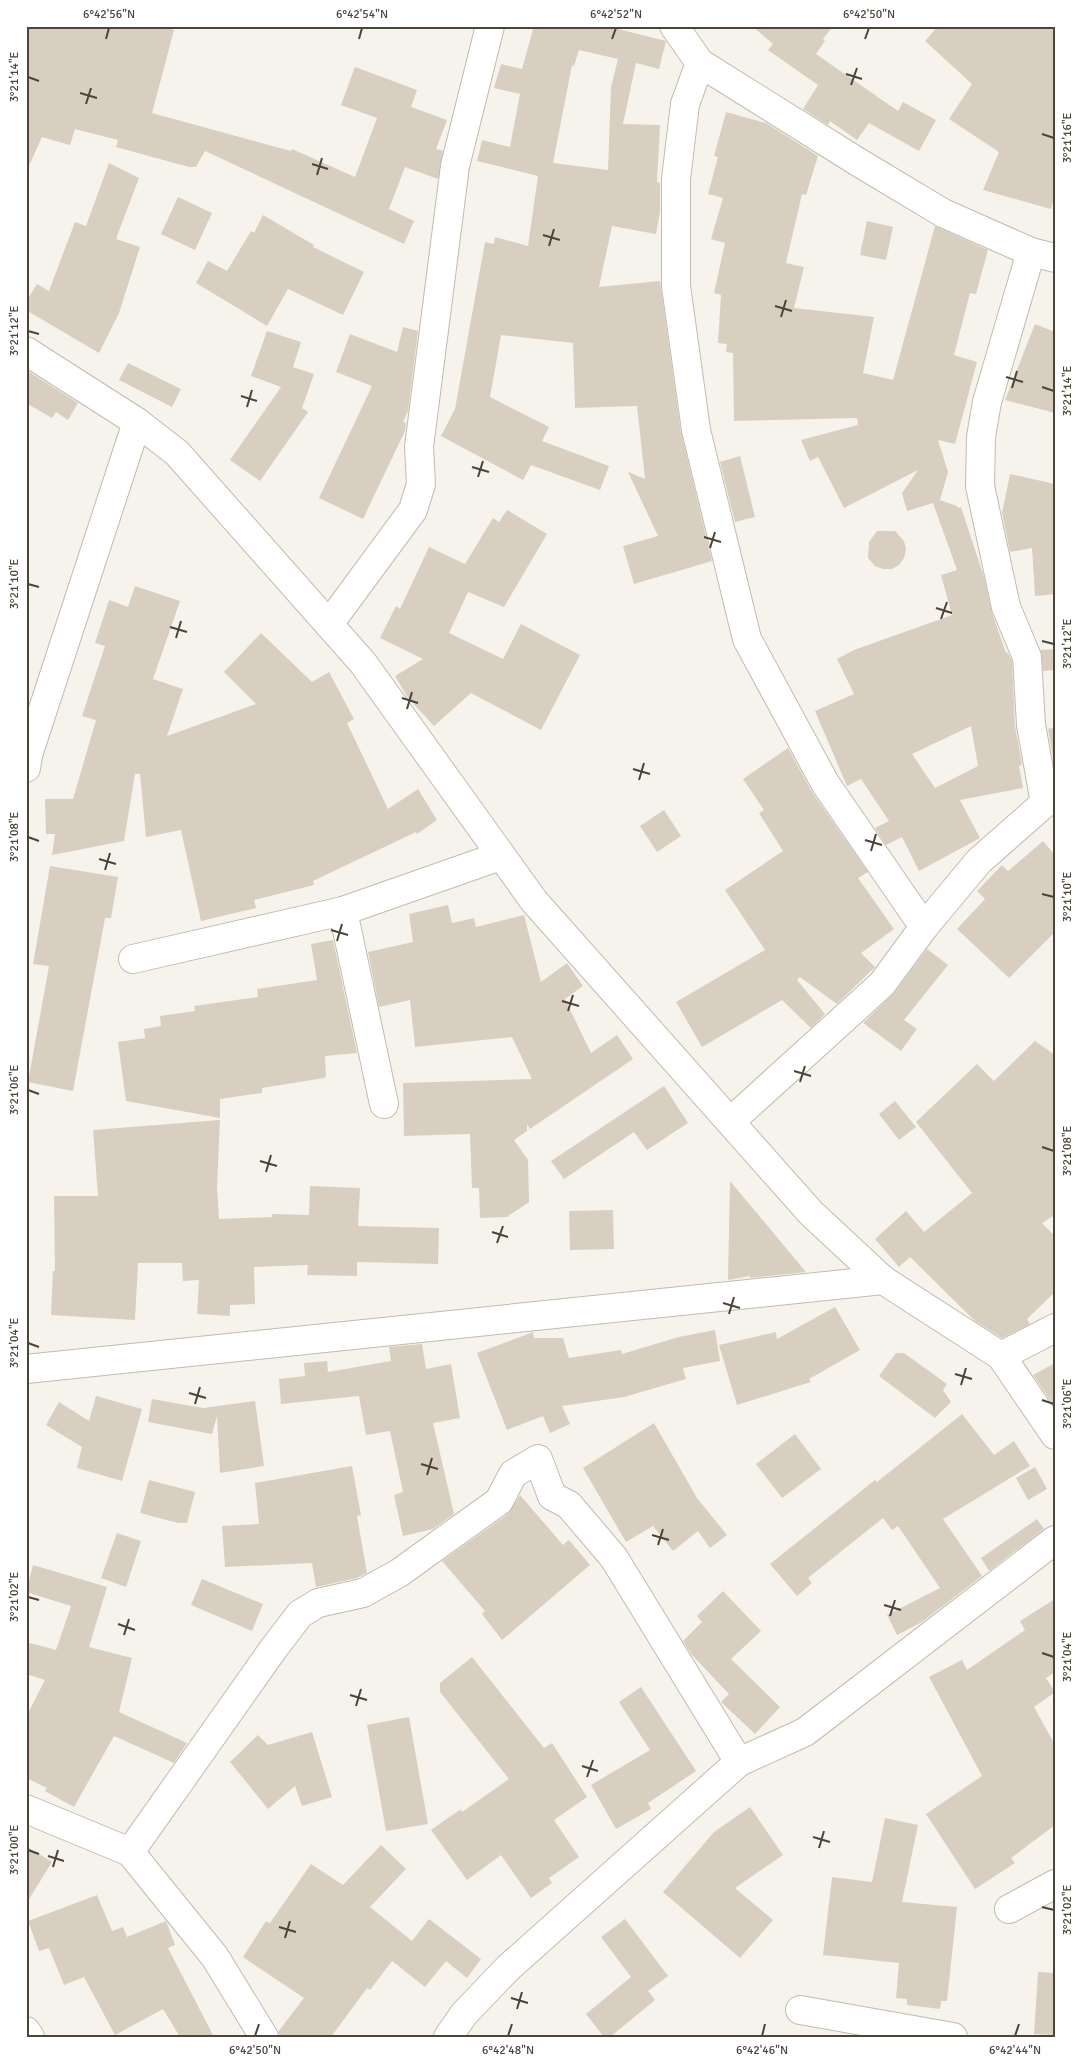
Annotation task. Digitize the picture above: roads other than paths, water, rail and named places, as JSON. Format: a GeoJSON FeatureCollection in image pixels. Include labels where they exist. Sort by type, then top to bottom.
{"type":"FeatureCollection","features":[{"type":"Feature","properties":{"kind":"street"},"geometry":{"type":"LineString","coordinates":[[329,624],[413,510],[421,484],[418,447],[455,166],[490,26]]}},
{"type":"Feature","properties":{"kind":"street"},"geometry":{"type":"LineString","coordinates":[[674,26],[700,63],[942,213],[1043,255],[987,402],[981,437],[980,486],[1006,607],[1027,657],[1031,725],[1045,802],[979,861],[924,927],[882,984],[731,1122]]}},
{"type":"Feature","properties":{"kind":"street"},"geometry":{"type":"LineString","coordinates":[[700,63],[685,104],[677,170],[676,286],[696,430],[747,639],[825,783],[924,927]]}},
{"type":"Feature","properties":{"kind":"street"},"geometry":{"type":"LineString","coordinates":[[26,351],[137,422],[177,454],[363,664],[534,901],[811,1214],[883,1280],[1001,1356],[1055,1435]]}},
{"type":"Feature","properties":{"kind":"street"},"geometry":{"type":"LineString","coordinates":[[26,768],[28,755],[137,422]]}},
{"type":"Feature","properties":{"kind":"street"},"geometry":{"type":"LineString","coordinates":[[133,959],[343,911],[500,856]]}},
{"type":"Feature","properties":{"kind":"street"},"geometry":{"type":"LineString","coordinates":[[343,911],[384,1104]]}},
{"type":"Feature","properties":{"kind":"street"},"geometry":{"type":"LineString","coordinates":[[26,1369],[883,1280]]}},
{"type":"Feature","properties":{"kind":"street"},"geometry":{"type":"LineString","coordinates":[[1001,1356],[1055,1328]]}},
{"type":"Feature","properties":{"kind":"street"},"geometry":{"type":"LineString","coordinates":[[130,1852],[300,1614],[318,1603],[362,1593],[399,1573],[499,1501],[513,1474],[538,1459],[552,1496],[569,1505],[614,1558],[739,1762]]}},
{"type":"Feature","properties":{"kind":"street"},"geometry":{"type":"LineString","coordinates":[[448,2037],[464,2014],[508,1968],[739,1762],[805,1732],[1055,1540]]}},
{"type":"Feature","properties":{"kind":"street"},"geometry":{"type":"LineString","coordinates":[[26,1809],[130,1852],[215,1957],[264,2037]]}},
{"type":"Feature","properties":{"kind":"street"},"geometry":{"type":"LineString","coordinates":[[1009,1909],[1055,1884]]}},
{"type":"Feature","properties":{"kind":"street"},"geometry":{"type":"LineString","coordinates":[[800,2010],[953,2037]]}},
{"type":"Feature","properties":{"kind":"street"},"geometry":{"type":"LineString","coordinates":[[26,2031],[30,2037]]}}]}
